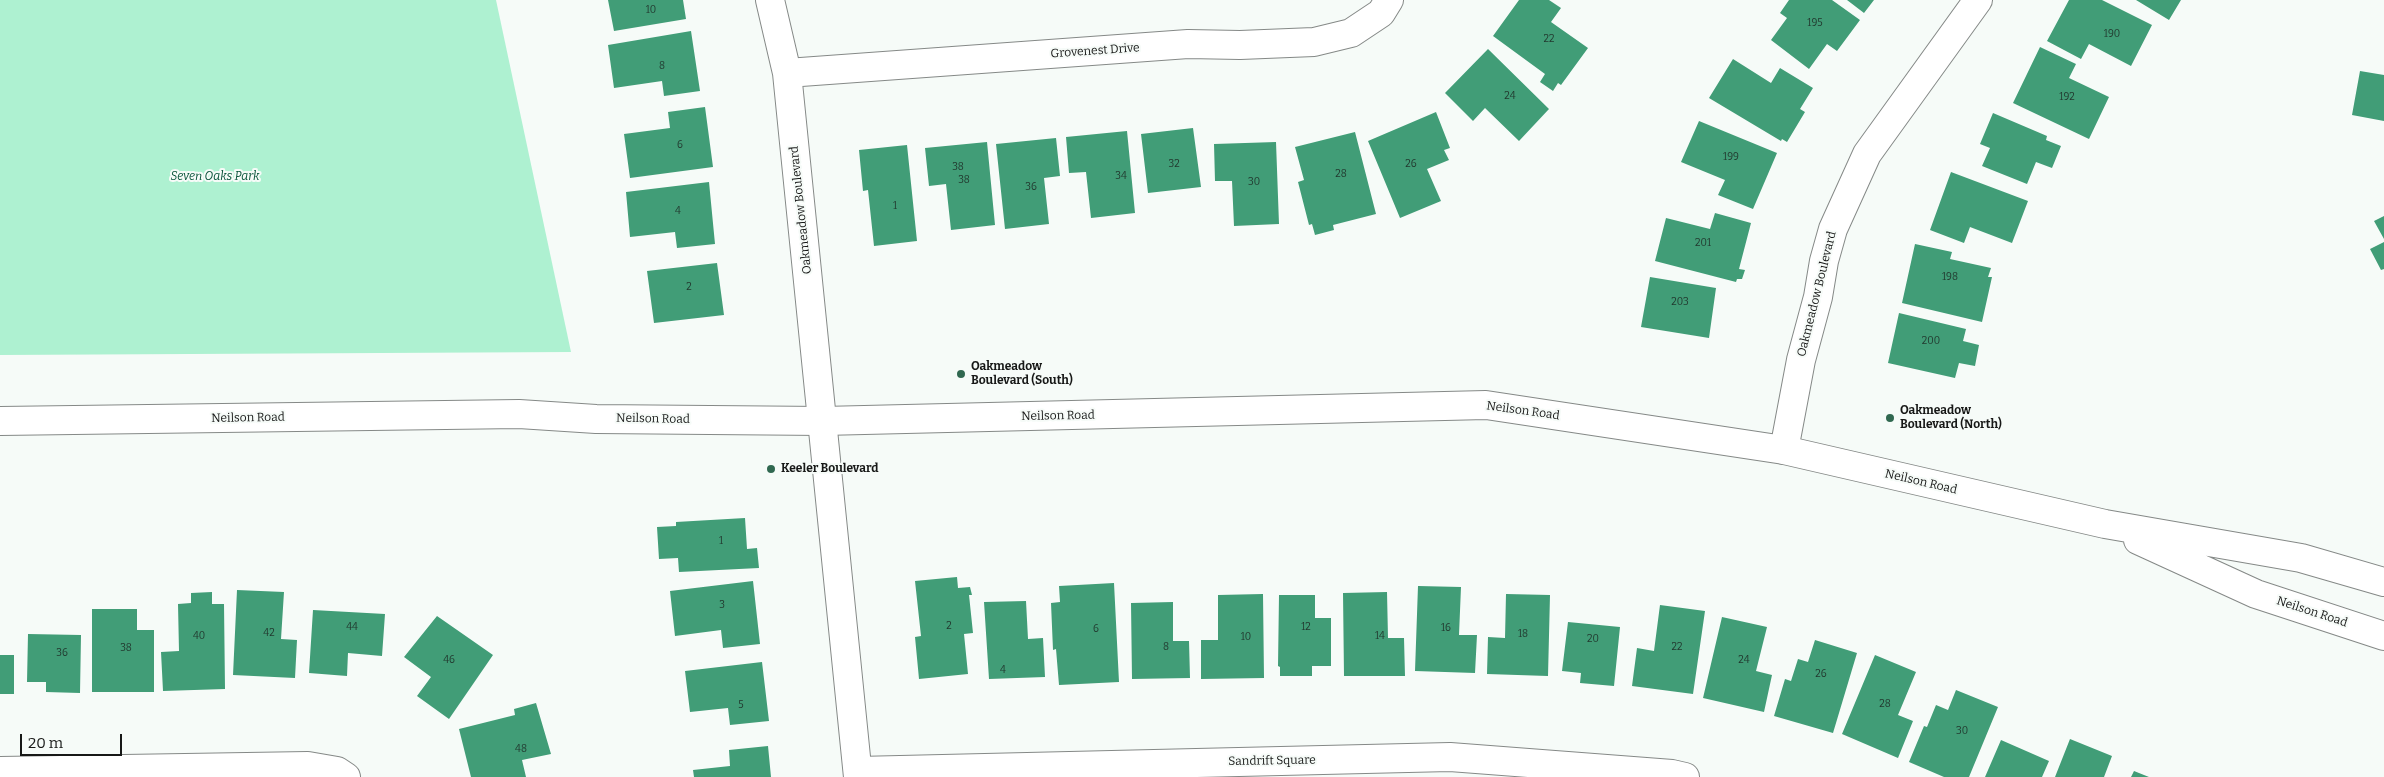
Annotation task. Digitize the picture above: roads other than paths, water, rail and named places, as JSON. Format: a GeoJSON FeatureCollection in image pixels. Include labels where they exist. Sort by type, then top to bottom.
{"type":"FeatureCollection","features":[{"type":"Feature","properties":{"kind":"street","name":"Oakmeadow Boulevard"},"geometry":{"type":"LineString","coordinates":[[770,0],[787,73],[823,422]]}},
{"type":"Feature","properties":{"kind":"street","name":"Grovenest Drive"},"geometry":{"type":"LineString","coordinates":[[787,73],[1188,44],[1240,45],[1314,42],[1351,34],[1381,13],[1389,0]]}},
{"type":"Feature","properties":{"kind":"street","name":"Oakmeadow Boulevard"},"geometry":{"type":"LineString","coordinates":[[1784,450],[1801,360],[1818,297],[1824,261],[1833,229],[1867,154],[1978,0]]}},
{"type":"Feature","properties":{"kind":"street","name":"Neilson Road"},"geometry":{"type":"LineString","coordinates":[[0,421],[519,414],[596,418],[823,422],[1486,405],[1784,450],[2105,524],[2301,558],[2384,582]]}},
{"type":"Feature","properties":{"kind":"street"},"geometry":{"type":"LineString","coordinates":[[823,422],[858,774]]}},
{"type":"Feature","properties":{"kind":"street","name":"Neilson Road"},"geometry":{"type":"LineString","coordinates":[[2105,524],[2256,594],[2384,636]]}},
{"type":"Feature","properties":{"kind":"street","name":"Sandrift Square"},"geometry":{"type":"LineString","coordinates":[[858,774],[1450,757],[1672,774],[1685,777]]}},
{"type":"Feature","properties":{"kind":"street"},"geometry":{"type":"LineString","coordinates":[[0,771],[308,766],[337,771],[346,777]]}},
{"type":"Feature","properties":{"kind":"place","name":"Oakmeadow Boulevard (South)"},"geometry":{"type":"Point","coordinates":[961,374]}},
{"type":"Feature","properties":{"kind":"place","name":"Oakmeadow Boulevard (North)"},"geometry":{"type":"Point","coordinates":[1890,418]}},
{"type":"Feature","properties":{"kind":"place","name":"Keeler Boulevard"},"geometry":{"type":"Point","coordinates":[771,469]}},
{"type":"Feature","properties":{"kind":"park label","name":"Seven Oaks Park"},"geometry":{"type":"Point","coordinates":[215,177]}}]}
